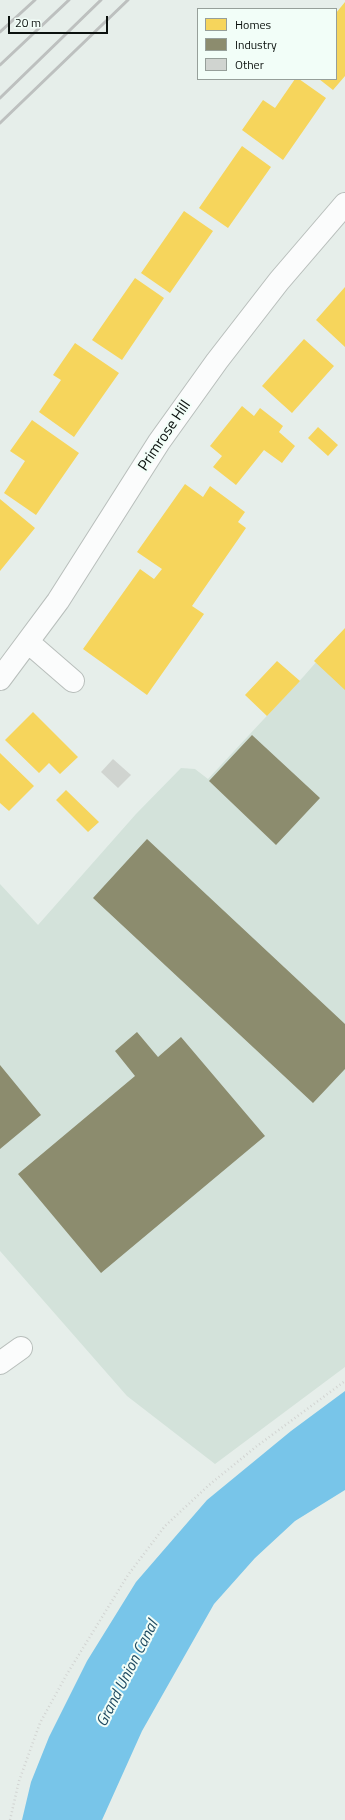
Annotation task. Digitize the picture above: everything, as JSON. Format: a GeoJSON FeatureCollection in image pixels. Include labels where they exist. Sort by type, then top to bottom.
{"type":"FeatureCollection","features":[{"type":"Feature","properties":{"kind":"street","name":"Primrose Hill"},"geometry":{"type":"LineString","coordinates":[[0,679],[58,601],[159,442],[217,361],[279,280],[345,204]]}},
{"type":"Feature","properties":{"kind":"street"},"geometry":{"type":"LineString","coordinates":[[28,642],[73,681]]}},
{"type":"Feature","properties":{"kind":"street"},"geometry":{"type":"LineString","coordinates":[[0,1363],[21,1348]]}},
{"type":"Feature","properties":{"kind":"path"},"geometry":{"type":"LineString","coordinates":[[10,1820],[19,1781],[40,1723],[67,1674],[128,1575],[165,1526],[209,1485],[257,1446],[345,1381]]}},
{"type":"Feature","properties":{"kind":"shaded area"},"geometry":{"type":"Polygon","coordinates":[[[345,629],[345,1367],[215,1464],[127,1396],[0,1251],[0,884],[38,925],[136,814],[181,768],[195,769],[208,779],[304,676],[345,629]]]}},
{"type":"Feature","properties":{"kind":"water","name":"Grand Union Canal"},"geometry":{"type":"Polygon","coordinates":[[[345,1391],[345,1490],[295,1521],[255,1558],[214,1604],[142,1731],[102,1820],[22,1820],[31,1782],[49,1737],[87,1661],[136,1582],[207,1500],[291,1431],[345,1391]]]}},
{"type":"Feature","properties":{"kind":"building: Homes"},"geometry":{"type":"Polygon","coordinates":[[[345,2],[345,76],[333,90],[320,80],[337,80],[337,12],[345,2]]]}},
{"type":"Feature","properties":{"kind":"building: Homes"},"geometry":{"type":"Polygon","coordinates":[[[294,80],[300,80],[326,98],[283,160],[242,130],[263,100],[275,108],[294,80]]]}},
{"type":"Feature","properties":{"kind":"building: Homes"},"geometry":{"type":"Polygon","coordinates":[[[242,146],[271,167],[228,228],[199,208],[242,146]]]}},
{"type":"Feature","properties":{"kind":"building: Homes"},"geometry":{"type":"Polygon","coordinates":[[[184,211],[213,231],[170,293],[141,273],[184,211]]]}},
{"type":"Feature","properties":{"kind":"building: Homes"},"geometry":{"type":"Polygon","coordinates":[[[135,278],[164,298],[122,360],[92,340],[135,278]]]}},
{"type":"Feature","properties":{"kind":"building: Homes"},"geometry":{"type":"Polygon","coordinates":[[[345,287],[345,347],[316,320],[345,287]]]}},
{"type":"Feature","properties":{"kind":"building: Homes"},"geometry":{"type":"Polygon","coordinates":[[[304,339],[334,366],[292,413],[262,386],[304,339]]]}},
{"type":"Feature","properties":{"kind":"building: Homes"},"geometry":{"type":"Polygon","coordinates":[[[75,343],[119,373],[74,437],[39,412],[61,380],[53,375],[75,343]]]}},
{"type":"Feature","properties":{"kind":"building: Homes"},"geometry":{"type":"Polygon","coordinates":[[[242,406],[254,416],[260,408],[283,426],[279,432],[295,446],[282,463],[264,450],[236,485],[213,467],[222,456],[210,446],[242,406]]]}},
{"type":"Feature","properties":{"kind":"building: Homes"},"geometry":{"type":"Polygon","coordinates":[[[32,420],[79,453],[36,515],[4,493],[25,461],[10,451],[32,420]]]}},
{"type":"Feature","properties":{"kind":"building: Homes"},"geometry":{"type":"Polygon","coordinates":[[[318,427],[338,445],[328,456],[308,438],[318,427]]]}},
{"type":"Feature","properties":{"kind":"building: Homes"},"geometry":{"type":"Polygon","coordinates":[[[185,484],[203,497],[210,486],[245,512],[238,522],[246,528],[192,606],[204,614],[147,695],[83,649],[140,569],[154,579],[162,569],[137,552],[185,484]]]}},
{"type":"Feature","properties":{"kind":"building: Homes"},"geometry":{"type":"Polygon","coordinates":[[[0,499],[35,528],[0,571],[0,499]]]}},
{"type":"Feature","properties":{"kind":"building: Homes"},"geometry":{"type":"Polygon","coordinates":[[[345,628],[345,690],[314,661],[345,628]]]}},
{"type":"Feature","properties":{"kind":"building: Homes"},"geometry":{"type":"Polygon","coordinates":[[[277,661],[300,681],[267,716],[245,695],[277,661]]]}},
{"type":"Feature","properties":{"kind":"building: Homes"},"geometry":{"type":"Polygon","coordinates":[[[33,712],[78,757],[60,774],[49,763],[39,773],[5,740],[33,712]]]}},
{"type":"Feature","properties":{"kind":"building: Homes"},"geometry":{"type":"Polygon","coordinates":[[[0,753],[34,786],[9,811],[0,803],[0,753]]]}},
{"type":"Feature","properties":{"kind":"building: Homes"},"geometry":{"type":"Polygon","coordinates":[[[66,790],[99,822],[88,832],[56,800],[66,790]]]}},
{"type":"Feature","properties":{"kind":"building: Industry"},"geometry":{"type":"Polygon","coordinates":[[[252,735],[320,798],[276,845],[209,781],[252,735]]]}},
{"type":"Feature","properties":{"kind":"building: Industry"},"geometry":{"type":"Polygon","coordinates":[[[147,839],[345,1024],[345,1069],[313,1103],[93,898],[147,839]]]}},
{"type":"Feature","properties":{"kind":"building: Industry"},"geometry":{"type":"Polygon","coordinates":[[[137,1032],[158,1057],[181,1037],[265,1136],[101,1273],[18,1174],[135,1076],[115,1051],[137,1032]]]}},
{"type":"Feature","properties":{"kind":"building: Industry"},"geometry":{"type":"Polygon","coordinates":[[[0,1065],[41,1115],[0,1149],[0,1065]]]}},
{"type":"Feature","properties":{"kind":"building: Other"},"geometry":{"type":"Polygon","coordinates":[[[113,759],[131,775],[118,788],[101,772],[113,759]]]}},
{"type":"Feature","properties":{"kind":"railway"},"geometry":{"type":"LineString","coordinates":[[0,32],[35,0]]}},
{"type":"Feature","properties":{"kind":"railway"},"geometry":{"type":"LineString","coordinates":[[0,65],[69,0]]}},
{"type":"Feature","properties":{"kind":"railway"},"geometry":{"type":"LineString","coordinates":[[0,98],[101,0]]}},
{"type":"Feature","properties":{"kind":"railway"},"geometry":{"type":"LineString","coordinates":[[0,123],[128,0]]}}]}
